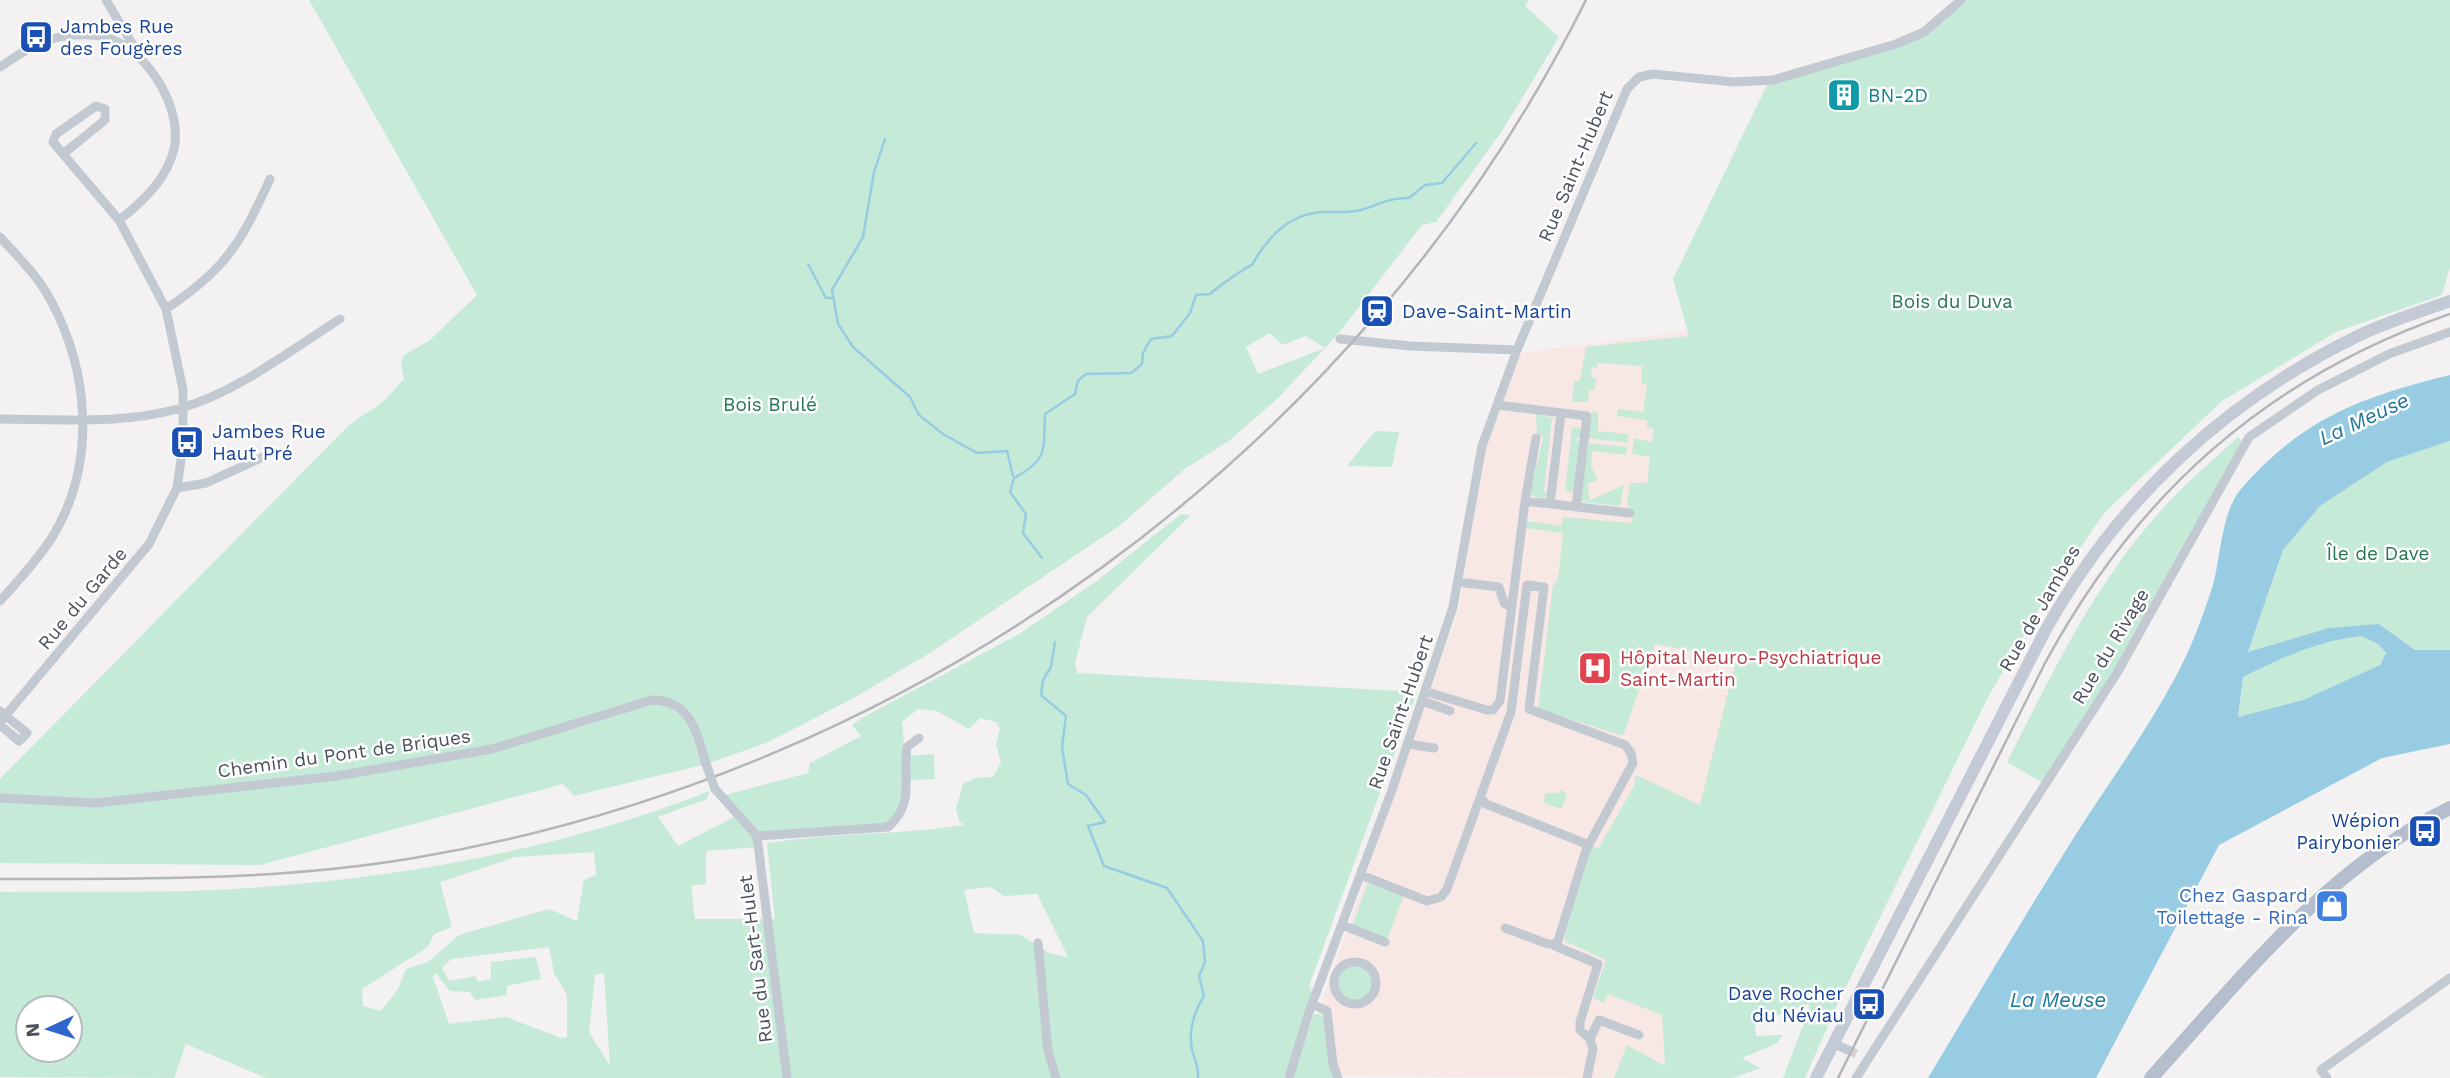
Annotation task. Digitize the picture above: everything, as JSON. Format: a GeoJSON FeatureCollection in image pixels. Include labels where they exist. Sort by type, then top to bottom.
{"type":"FeatureCollection","features":[{"type":"Feature","properties":{"kind":"main road","name":"Rue de Jambes"},"geometry":{"type":"LineString","coordinates":[[1816,1078],[2045,631],[2072,583],[2120,519],[2190,446],[2264,389],[2362,334],[2450,301]]}},
{"type":"Feature","properties":{"kind":"main road"},"geometry":{"type":"LineString","coordinates":[[2151,1078],[2296,920],[2342,877],[2426,820],[2450,808]]}},
{"type":"Feature","properties":{"kind":"street"},"geometry":{"type":"LineString","coordinates":[[106,0],[169,103],[174,148],[165,170],[149,194],[119,220]]}},
{"type":"Feature","properties":{"kind":"street","name":"Rue Saint-Hubert"},"geometry":{"type":"LineString","coordinates":[[1289,1078],[1312,1004],[1425,696],[1458,582],[1467,518],[1482,446],[1517,350],[1627,89],[1639,77],[1666,74],[1749,83],[1773,80],[1896,44],[1924,32],[1961,0]]}},
{"type":"Feature","properties":{"kind":"street"},"geometry":{"type":"LineString","coordinates":[[111,39],[122,26]]}},
{"type":"Feature","properties":{"kind":"street"},"geometry":{"type":"LineString","coordinates":[[0,67],[50,39],[82,36],[111,39],[140,56]]}},
{"type":"Feature","properties":{"kind":"street"},"geometry":{"type":"LineString","coordinates":[[96,106],[105,109],[105,120],[63,154],[53,142],[56,134],[96,106]]}},
{"type":"Feature","properties":{"kind":"street","name":"Rue du Garde"},"geometry":{"type":"LineString","coordinates":[[1,719],[149,544],[177,488],[184,445],[179,364],[166,309],[119,220],[63,154]]}},
{"type":"Feature","properties":{"kind":"street"},"geometry":{"type":"LineString","coordinates":[[166,309],[201,286],[228,259],[250,225],[270,178]]}},
{"type":"Feature","properties":{"kind":"street"},"geometry":{"type":"LineString","coordinates":[[0,236],[49,296],[71,343],[82,393],[83,437],[78,470],[62,518],[35,562],[0,601]]}},
{"type":"Feature","properties":{"kind":"street"},"geometry":{"type":"LineString","coordinates":[[0,419],[134,417],[182,408],[253,375],[340,319]]}},
{"type":"Feature","properties":{"kind":"street","name":"Rue du Rivage"},"geometry":{"type":"LineString","coordinates":[[1856,1078],[1862,1057],[2117,673],[2249,437],[2318,390],[2389,354],[2450,332]]}},
{"type":"Feature","properties":{"kind":"street"},"geometry":{"type":"LineString","coordinates":[[1340,340],[1391,345],[1517,350]]}},
{"type":"Feature","properties":{"kind":"street"},"geometry":{"type":"LineString","coordinates":[[1497,405],[1587,416],[1576,507]]}},
{"type":"Feature","properties":{"kind":"street"},"geometry":{"type":"LineString","coordinates":[[1550,504],[1561,413]]}},
{"type":"Feature","properties":{"kind":"street"},"geometry":{"type":"LineString","coordinates":[[1493,710],[1501,695],[1525,501],[1536,438]]}},
{"type":"Feature","properties":{"kind":"street"},"geometry":{"type":"LineString","coordinates":[[177,488],[206,483],[263,457]]}},
{"type":"Feature","properties":{"kind":"street"},"geometry":{"type":"LineString","coordinates":[[1525,501],[1630,513]]}},
{"type":"Feature","properties":{"kind":"street"},"geometry":{"type":"LineString","coordinates":[[1458,582],[1499,587],[1504,603],[1511,607]]}},
{"type":"Feature","properties":{"kind":"street"},"geometry":{"type":"LineString","coordinates":[[1361,875],[1427,901],[1441,897],[1447,889],[1509,719],[1527,585],[1544,587],[1529,709]]}},
{"type":"Feature","properties":{"kind":"street"},"geometry":{"type":"LineString","coordinates":[[1501,695],[1513,703],[1625,745],[1631,752],[1633,763],[1629,775],[1589,845],[1566,910],[1559,941],[1555,946]]}},
{"type":"Feature","properties":{"kind":"street"},"geometry":{"type":"LineString","coordinates":[[1425,696],[1493,710],[1509,719]]}},
{"type":"Feature","properties":{"kind":"street"},"geometry":{"type":"LineString","coordinates":[[1425,696],[1450,710]]}},
{"type":"Feature","properties":{"kind":"street","name":"Chemin du Pont de Briques"},"geometry":{"type":"LineString","coordinates":[[0,799],[96,803],[337,776],[492,749],[652,700],[670,702],[686,712],[693,723],[715,789],[757,836]]}},
{"type":"Feature","properties":{"kind":"street"},"geometry":{"type":"LineString","coordinates":[[757,836],[888,827],[897,817],[909,788],[907,747],[919,738]]}},
{"type":"Feature","properties":{"kind":"street"},"geometry":{"type":"LineString","coordinates":[[1408,744],[1434,748]]}},
{"type":"Feature","properties":{"kind":"street"},"geometry":{"type":"LineString","coordinates":[[1481,797],[1486,804],[1589,845]]}},
{"type":"Feature","properties":{"kind":"street","name":"Rue du Sart-Hulet"},"geometry":{"type":"LineString","coordinates":[[757,836],[787,1078]]}},
{"type":"Feature","properties":{"kind":"street"},"geometry":{"type":"LineString","coordinates":[[1342,925],[1385,942]]}},
{"type":"Feature","properties":{"kind":"street"},"geometry":{"type":"LineString","coordinates":[[1505,928],[1598,964],[1580,1023],[1583,1035],[1590,1039]]}},
{"type":"Feature","properties":{"kind":"street"},"geometry":{"type":"LineString","coordinates":[[1038,943],[1048,1051],[1056,1078]]}},
{"type":"Feature","properties":{"kind":"street"},"geometry":{"type":"LineString","coordinates":[[1349,962],[1363,963],[1374,971],[1375,992],[1366,1002],[1352,1004],[1335,991],[1335,977],[1349,962]]}},
{"type":"Feature","properties":{"kind":"street"},"geometry":{"type":"LineString","coordinates":[[1324,973],[1335,977]]}},
{"type":"Feature","properties":{"kind":"street"},"geometry":{"type":"LineString","coordinates":[[2327,1078],[2320,1069],[2450,978]]}},
{"type":"Feature","properties":{"kind":"street"},"geometry":{"type":"LineString","coordinates":[[1312,1004],[1327,1011],[1332,1064],[1339,1078]]}},
{"type":"Feature","properties":{"kind":"street"},"geometry":{"type":"LineString","coordinates":[[1587,1078],[1593,1049],[1590,1039],[1598,1020],[1639,1035]]}},
{"type":"Feature","properties":{"kind":"street"},"geometry":{"type":"LineString","coordinates":[[1834,1044],[1848,1050]]}},
{"type":"Feature","properties":{"kind":"shaded area","name":"Hôpital Neuro-Psychiatrique Saint-Martin"},"geometry":{"type":"Polygon","coordinates":[[[1689,331],[1764,579],[1661,1078],[1296,1076],[1459,609],[1478,482],[1491,429],[1521,353],[1689,331]]]}},
{"type":"Feature","properties":{"kind":"green space","name":"Bois Brulé"},"geometry":{"type":"Polygon","coordinates":[[[309,0],[1529,0],[1525,6],[1559,37],[1502,131],[1436,222],[1422,225],[1338,334],[1325,348],[1278,398],[1230,440],[1186,468],[1119,526],[928,654],[850,700],[766,743],[706,764],[574,796],[563,784],[260,865],[0,863],[0,779],[348,426],[384,401],[404,379],[401,364],[404,355],[429,341],[477,295],[309,0]],[[1270,333],[1246,347],[1258,374],[1325,348],[1306,336],[1282,345],[1270,333]]]}},
{"type":"Feature","properties":{"kind":"green space","name":"Bois du Duva"},"geometry":{"type":"Polygon","coordinates":[[[1965,0],[2450,0],[2450,267],[2442,295],[2336,332],[2222,401],[2104,513],[2044,601],[1988,697],[1837,1005],[1805,1078],[1783,1078],[1802,1028],[1811,1015],[1808,1004],[1755,1024],[1756,1036],[1783,1035],[1777,1043],[1742,1058],[1760,1068],[1733,1078],[1614,1078],[1627,1045],[1665,1066],[1662,1015],[1608,994],[1604,1003],[1593,998],[1606,960],[1565,941],[1569,909],[1592,845],[1598,849],[1634,786],[1636,775],[1700,805],[1736,660],[1655,644],[1623,736],[1538,709],[1553,586],[1558,580],[1563,533],[1526,528],[1527,521],[1562,526],[1563,517],[1631,523],[1633,512],[1627,504],[1630,483],[1647,483],[1650,457],[1632,454],[1634,438],[1652,442],[1654,429],[1647,428],[1647,420],[1617,416],[1618,409],[1643,412],[1647,384],[1641,383],[1642,366],[1597,363],[1597,368],[1592,367],[1591,377],[1596,378],[1595,390],[1589,389],[1588,402],[1572,402],[1574,381],[1580,381],[1586,347],[1689,336],[1673,279],[1767,85],[1873,55],[1924,36],[1965,0]]]}},
{"type":"Feature","properties":{"kind":"green space"},"geometry":{"type":"Polygon","coordinates":[[[1592,412],[1598,413],[1598,431],[1629,434],[1627,443],[1588,438],[1592,412]]]}},
{"type":"Feature","properties":{"kind":"green space"},"geometry":{"type":"Polygon","coordinates":[[[1536,414],[1558,419],[1552,419],[1544,491],[1549,492],[1544,499],[1530,495],[1543,437],[1537,435],[1536,414]]]}},
{"type":"Feature","properties":{"kind":"green space"},"geometry":{"type":"Polygon","coordinates":[[[1572,427],[1582,429],[1581,438],[1576,441],[1580,442],[1575,492],[1565,491],[1572,427]]]}},
{"type":"Feature","properties":{"kind":"green space"},"geometry":{"type":"Polygon","coordinates":[[[1375,431],[1399,432],[1392,467],[1347,466],[1375,431]]]}},
{"type":"Feature","properties":{"kind":"green space"},"geometry":{"type":"Polygon","coordinates":[[[2238,437],[2246,447],[2049,786],[2007,762],[2074,634],[2112,572],[2166,505],[2238,437]]]}},
{"type":"Feature","properties":{"kind":"green space","name":"Île de Dave"},"geometry":{"type":"Polygon","coordinates":[[[2450,441],[2450,650],[2415,650],[2379,624],[2248,653],[2283,550],[2320,506],[2387,462],[2450,441]]]}},
{"type":"Feature","properties":{"kind":"green space"},"geometry":{"type":"Polygon","coordinates":[[[1588,443],[1627,447],[1626,455],[1592,451],[1591,466],[1598,480],[1587,484],[1590,500],[1624,485],[1620,506],[1583,502],[1581,499],[1588,443]]]}},
{"type":"Feature","properties":{"kind":"green space"},"geometry":{"type":"Polygon","coordinates":[[[1181,514],[1191,515],[1087,617],[1075,663],[1077,673],[1417,692],[1309,986],[1313,994],[1284,1078],[266,1078],[186,1044],[174,1078],[0,1077],[0,892],[218,890],[281,886],[406,871],[530,847],[591,831],[710,791],[707,799],[658,817],[678,846],[738,815],[721,796],[808,773],[810,763],[861,736],[852,725],[862,718],[1019,634],[1098,580],[1181,514]],[[918,709],[902,722],[905,756],[934,754],[935,779],[908,780],[894,823],[757,836],[758,847],[706,851],[706,884],[691,886],[695,919],[775,919],[767,843],[964,825],[959,821],[956,809],[963,784],[975,778],[993,777],[1001,762],[996,745],[1000,729],[996,722],[980,718],[969,729],[937,711],[918,709]],[[594,852],[515,857],[440,882],[452,927],[434,934],[428,947],[362,989],[363,1006],[381,1011],[398,989],[406,969],[428,962],[459,935],[549,909],[577,921],[584,880],[596,875],[594,852]],[[991,887],[964,890],[974,933],[1021,935],[1049,953],[1068,957],[1037,894],[1004,896],[991,887]],[[549,947],[451,959],[442,968],[449,981],[475,976],[478,982],[491,979],[491,962],[536,957],[541,979],[507,986],[507,995],[475,1000],[470,992],[450,991],[436,973],[433,977],[449,1024],[506,1017],[561,1038],[567,1037],[567,995],[554,973],[549,947]],[[604,973],[595,975],[589,1032],[610,1066],[604,973]]]}},
{"type":"Feature","properties":{"kind":"green space"},"geometry":{"type":"Polygon","coordinates":[[[2361,636],[2378,644],[2386,654],[2380,665],[2303,700],[2238,717],[2243,677],[2315,646],[2361,636]]]}},
{"type":"Feature","properties":{"kind":"green space"},"geometry":{"type":"Polygon","coordinates":[[[1560,790],[1567,793],[1562,809],[1544,803],[1545,793],[1559,793],[1560,790]]]}},
{"type":"Feature","properties":{"kind":"green space"},"geometry":{"type":"Polygon","coordinates":[[[1369,880],[1404,895],[1387,940],[1352,926],[1369,880]]]}},
{"type":"Feature","properties":{"kind":"green space"},"geometry":{"type":"Polygon","coordinates":[[[1356,965],[1368,971],[1374,983],[1368,995],[1356,1001],[1344,995],[1338,983],[1344,971],[1356,965]]]}},
{"type":"Feature","properties":{"kind":"green space"},"geometry":{"type":"Polygon","coordinates":[[[1314,1014],[1321,1014],[1324,1019],[1329,1060],[1335,1078],[1291,1078],[1314,1014]]]}},
{"type":"Feature","properties":{"kind":"water","name":"La Meuse"},"geometry":{"type":"Polygon","coordinates":[[[2450,375],[2450,441],[2387,462],[2320,506],[2283,550],[2248,652],[2329,628],[2379,624],[2415,650],[2450,650],[2450,744],[2382,758],[2219,845],[2096,1078],[1928,1078],[2036,898],[2139,739],[2175,678],[2205,609],[2213,585],[2225,522],[2241,489],[2287,444],[2311,428],[2361,402],[2450,375]],[[2361,636],[2345,638],[2286,657],[2243,677],[2238,717],[2303,700],[2380,665],[2386,653],[2378,644],[2361,636]]]}},
{"type":"Feature","properties":{"kind":"waterway"},"geometry":{"type":"LineString","coordinates":[[885,139],[874,172],[863,237],[832,290],[838,324],[853,347],[910,397],[919,415],[943,434],[977,453],[1007,451],[1013,476]]}},
{"type":"Feature","properties":{"kind":"waterway"},"geometry":{"type":"LineString","coordinates":[[1042,558],[1023,533],[1026,514],[1010,492],[1014,478],[1033,465],[1042,453],[1045,414],[1075,394],[1078,381],[1086,374],[1131,373],[1142,364],[1143,353],[1151,339],[1172,336],[1190,313],[1196,295],[1210,294],[1252,265],[1272,236],[1289,222],[1311,214],[1357,211],[1390,200],[1409,198],[1425,185],[1442,183],[1476,143]]}},
{"type":"Feature","properties":{"kind":"waterway"},"geometry":{"type":"LineString","coordinates":[[808,264],[826,298],[833,298]]}},
{"type":"Feature","properties":{"kind":"waterway"},"geometry":{"type":"LineString","coordinates":[[1055,642],[1051,667],[1043,680],[1041,695],[1066,716],[1062,747],[1068,784],[1086,795],[1105,822],[1088,826],[1104,866],[1167,888],[1203,941],[1205,962],[1199,976],[1204,996],[1191,1028],[1198,1078]]}},
{"type":"Feature","properties":{"kind":"tunnel"},"geometry":{"type":"LineString","coordinates":[[1848,1050],[1859,1055]]}},
{"type":"Feature","properties":{"kind":"railway"},"geometry":{"type":"LineString","coordinates":[[0,879],[259,875],[363,866],[414,858],[598,816],[775,752],[944,669],[1102,567],[1247,448],[1378,313],[1491,163],[1586,0]]}},
{"type":"Feature","properties":{"kind":"railway"},"geometry":{"type":"LineString","coordinates":[[1838,1078],[2044,665],[2080,603],[2120,547],[2164,496],[2212,449],[2265,408],[2322,372],[2384,340],[2450,314]]}},
{"type":"Feature","properties":{"kind":"place","name":"Jambes Rue des Fougères"},"geometry":{"type":"Point","coordinates":[36,37]}},
{"type":"Feature","properties":{"kind":"place","name":"BN-2D"},"geometry":{"type":"Point","coordinates":[1844,95]}},
{"type":"Feature","properties":{"kind":"place","name":"Dave-Saint-Martin"},"geometry":{"type":"Point","coordinates":[1377,311]}},
{"type":"Feature","properties":{"kind":"place","name":"Jambes Rue Haut Pré"},"geometry":{"type":"Point","coordinates":[187,442]}},
{"type":"Feature","properties":{"kind":"place","name":"Hôpital Neuro-Psychiatrique Saint-Martin"},"geometry":{"type":"Point","coordinates":[1595,668]}},
{"type":"Feature","properties":{"kind":"place","name":"Wépion Pairybonier"},"geometry":{"type":"Point","coordinates":[2425,831]}},
{"type":"Feature","properties":{"kind":"place","name":"Chez Gaspard Toilettage - Rina"},"geometry":{"type":"Point","coordinates":[2332,906]}},
{"type":"Feature","properties":{"kind":"place","name":"Dave Rocher du Néviau"},"geometry":{"type":"Point","coordinates":[1869,1004]}}]}
